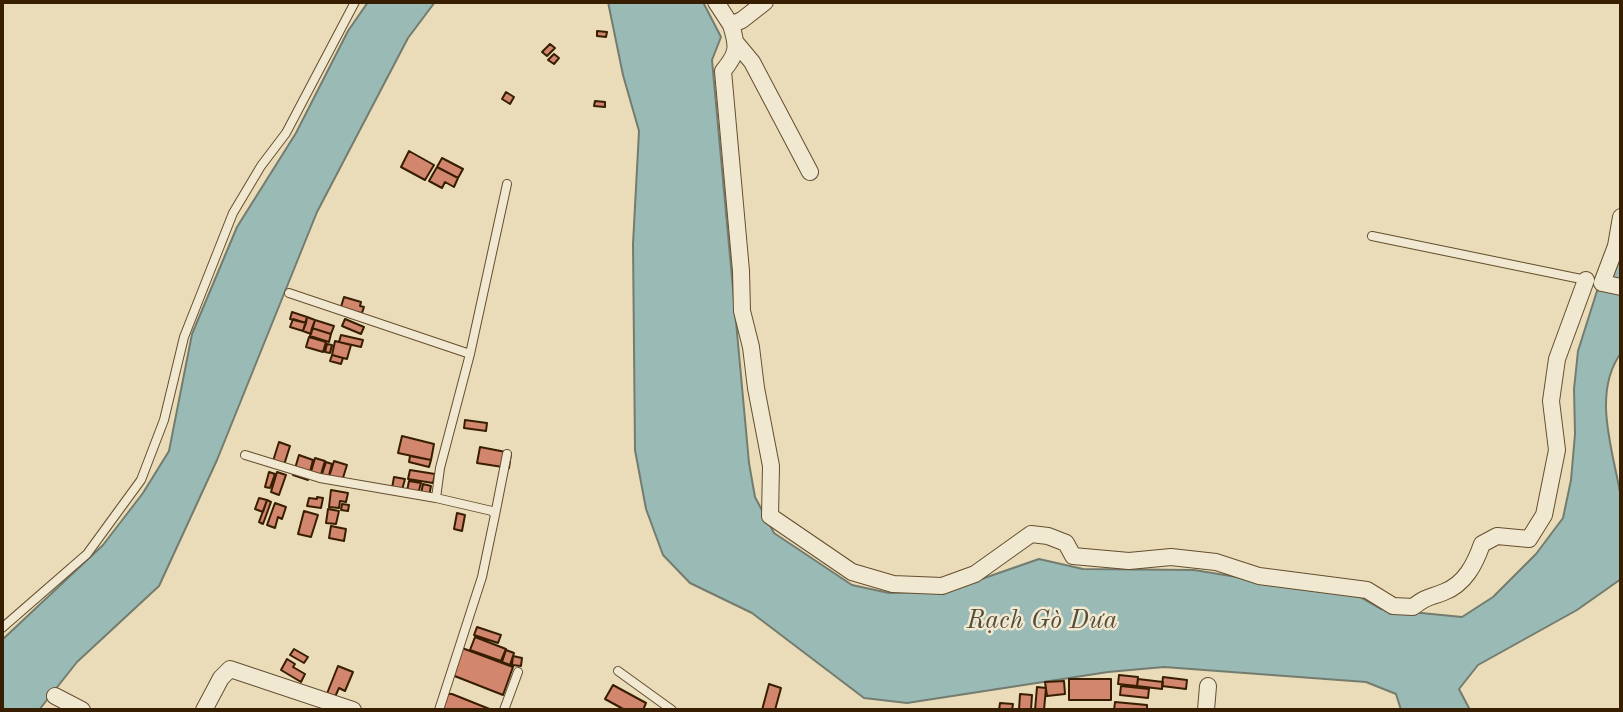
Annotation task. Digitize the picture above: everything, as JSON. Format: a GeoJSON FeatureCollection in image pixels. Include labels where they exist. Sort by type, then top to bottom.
{"type":"FeatureCollection","features":[{"type":"Feature","properties":{"kind":"street"},"geometry":{"type":"LineString","coordinates":[[716,2],[731,25],[737,44],[752,62],[810,172]]}},
{"type":"Feature","properties":{"kind":"street"},"geometry":{"type":"LineString","coordinates":[[731,25],[765,2]]}},
{"type":"Feature","properties":{"kind":"street"},"geometry":{"type":"LineString","coordinates":[[737,44],[733,60],[723,71],[723,96],[732,170],[742,311],[751,347],[771,466],[770,516],[852,572],[893,584],[942,586],[975,574],[1031,534],[1048,536],[1066,543],[1073,556],[1129,561],[1171,557],[1216,562],[1259,576],[1367,590],[1392,606],[1413,607],[1426,596],[1444,592],[1462,582],[1482,544],[1497,536],[1529,539],[1544,515],[1557,450],[1551,401],[1557,359],[1594,282],[1616,246],[1621,217]]}},
{"type":"Feature","properties":{"kind":"street"},"geometry":{"type":"LineString","coordinates":[[1594,282],[1621,287]]}},
{"type":"Feature","properties":{"kind":"street"},"geometry":{"type":"LineString","coordinates":[[204,710],[221,678],[230,669],[353,710]]}},
{"type":"Feature","properties":{"kind":"street"},"geometry":{"type":"LineString","coordinates":[[1206,710],[1208,686]]}},
{"type":"Feature","properties":{"kind":"street"},"geometry":{"type":"LineString","coordinates":[[55,696],[82,710]]}},
{"type":"Feature","properties":{"kind":"lane"},"geometry":{"type":"LineString","coordinates":[[2,628],[87,554],[141,480],[164,420],[184,337],[233,213],[261,166],[286,133],[355,2]]}},
{"type":"Feature","properties":{"kind":"lane"},"geometry":{"type":"LineString","coordinates":[[436,498],[440,468],[470,354],[507,184]]}},
{"type":"Feature","properties":{"kind":"lane"},"geometry":{"type":"LineString","coordinates":[[1372,236],[1594,282]]}},
{"type":"Feature","properties":{"kind":"lane"},"geometry":{"type":"LineString","coordinates":[[289,293],[470,354]]}},
{"type":"Feature","properties":{"kind":"lane"},"geometry":{"type":"LineString","coordinates":[[439,710],[482,577],[507,454]]}},
{"type":"Feature","properties":{"kind":"lane"},"geometry":{"type":"LineString","coordinates":[[245,455],[320,478],[436,498],[492,511],[495,515]]}},
{"type":"Feature","properties":{"kind":"lane"},"geometry":{"type":"LineString","coordinates":[[618,671],[672,710]]}},
{"type":"Feature","properties":{"kind":"lane"},"geometry":{"type":"LineString","coordinates":[[504,710],[519,672]]}},
{"type":"Feature","properties":{"kind":"water"},"geometry":{"type":"Polygon","coordinates":[[[368,2],[435,2],[408,38],[317,212],[217,460],[159,586],[77,662],[39,710],[2,710],[2,640],[103,545],[143,493],[169,451],[192,334],[237,227],[296,133],[348,31],[368,2]]]}},
{"type":"Feature","properties":{"kind":"water","name":"Rạch Gò Dưa"},"geometry":{"type":"Polygon","coordinates":[[[608,2],[703,2],[721,37],[712,60],[749,463],[755,497],[774,533],[852,585],[889,593],[947,591],[1039,559],[1083,569],[1194,570],[1360,597],[1381,609],[1462,617],[1493,597],[1536,554],[1563,518],[1571,480],[1578,351],[1597,291],[1613,275],[1621,242],[1621,353],[1612,369],[1606,405],[1610,443],[1621,498],[1621,579],[1577,610],[1478,665],[1459,689],[1470,710],[1401,710],[1396,694],[1366,682],[1164,667],[1108,672],[907,703],[864,698],[752,613],[690,583],[663,555],[646,509],[635,450],[633,244],[639,131],[623,75],[608,2]]]}},
{"type":"Feature","properties":{"kind":"building"},"geometry":{"type":"Polygon","coordinates":[[[597,31],[607,32],[606,37],[597,36],[597,31]]]}},
{"type":"Feature","properties":{"kind":"building"},"geometry":{"type":"Polygon","coordinates":[[[550,44],[555,48],[547,56],[542,52],[550,44]]]}},
{"type":"Feature","properties":{"kind":"building"},"geometry":{"type":"Polygon","coordinates":[[[554,54],[559,58],[554,64],[548,60],[554,54]]]}},
{"type":"Feature","properties":{"kind":"building"},"geometry":{"type":"Polygon","coordinates":[[[506,92],[514,97],[510,104],[502,99],[506,92]]]}},
{"type":"Feature","properties":{"kind":"building"},"geometry":{"type":"Polygon","coordinates":[[[595,101],[605,102],[605,107],[594,106],[595,101]]]}},
{"type":"Feature","properties":{"kind":"building"},"geometry":{"type":"Polygon","coordinates":[[[409,151],[434,165],[425,180],[401,167],[409,151]]]}},
{"type":"Feature","properties":{"kind":"building"},"geometry":{"type":"Polygon","coordinates":[[[442,158],[463,169],[458,178],[437,167],[442,158]]]}},
{"type":"Feature","properties":{"kind":"building"},"geometry":{"type":"Polygon","coordinates":[[[437,167],[458,178],[454,187],[445,182],[442,188],[429,181],[437,167]]]}},
{"type":"Feature","properties":{"kind":"building"},"geometry":{"type":"Polygon","coordinates":[[[344,297],[361,302],[360,306],[364,307],[362,313],[340,310],[344,297]]]}},
{"type":"Feature","properties":{"kind":"building"},"geometry":{"type":"Polygon","coordinates":[[[292,312],[307,317],[306,323],[290,319],[292,312]]]}},
{"type":"Feature","properties":{"kind":"building"},"geometry":{"type":"Polygon","coordinates":[[[307,317],[315,320],[311,334],[303,331],[307,317]]]}},
{"type":"Feature","properties":{"kind":"building"},"geometry":{"type":"Polygon","coordinates":[[[293,319],[306,323],[303,331],[290,327],[293,319]]]}},
{"type":"Feature","properties":{"kind":"building"},"geometry":{"type":"Polygon","coordinates":[[[345,319],[364,327],[361,334],[342,326],[345,319]]]}},
{"type":"Feature","properties":{"kind":"building"},"geometry":{"type":"Polygon","coordinates":[[[315,320],[334,326],[331,334],[312,328],[315,320]]]}},
{"type":"Feature","properties":{"kind":"building"},"geometry":{"type":"Polygon","coordinates":[[[312,328],[331,334],[329,342],[310,336],[312,328]]]}},
{"type":"Feature","properties":{"kind":"building"},"geometry":{"type":"Polygon","coordinates":[[[341,335],[363,340],[361,347],[339,342],[341,335]]]}},
{"type":"Feature","properties":{"kind":"building"},"geometry":{"type":"Polygon","coordinates":[[[309,337],[326,342],[323,352],[306,347],[309,337]]]}},
{"type":"Feature","properties":{"kind":"building"},"geometry":{"type":"Polygon","coordinates":[[[335,341],[351,345],[347,359],[332,355],[335,341]]]}},
{"type":"Feature","properties":{"kind":"building"},"geometry":{"type":"Polygon","coordinates":[[[327,344],[332,345],[330,353],[325,352],[327,344]]]}},
{"type":"Feature","properties":{"kind":"building"},"geometry":{"type":"Polygon","coordinates":[[[332,355],[343,358],[341,364],[330,361],[332,355]]]}},
{"type":"Feature","properties":{"kind":"building"},"geometry":{"type":"Polygon","coordinates":[[[465,420],[487,423],[486,431],[464,428],[465,420]]]}},
{"type":"Feature","properties":{"kind":"building"},"geometry":{"type":"Polygon","coordinates":[[[402,436],[434,444],[431,460],[398,453],[402,436]]]}},
{"type":"Feature","properties":{"kind":"building"},"geometry":{"type":"Polygon","coordinates":[[[279,442],[290,446],[284,465],[273,461],[279,442]]]}},
{"type":"Feature","properties":{"kind":"building"},"geometry":{"type":"Polygon","coordinates":[[[480,447],[511,453],[509,468],[477,463],[480,447]]]}},
{"type":"Feature","properties":{"kind":"building"},"geometry":{"type":"Polygon","coordinates":[[[299,455],[313,460],[308,480],[293,475],[299,455]]]}},
{"type":"Feature","properties":{"kind":"building"},"geometry":{"type":"Polygon","coordinates":[[[410,456],[431,460],[429,467],[409,462],[410,456]]]}},
{"type":"Feature","properties":{"kind":"building"},"geometry":{"type":"Polygon","coordinates":[[[315,458],[325,461],[320,478],[310,475],[315,458]]]}},
{"type":"Feature","properties":{"kind":"building"},"geometry":{"type":"Polygon","coordinates":[[[334,461],[347,465],[342,481],[329,477],[334,461]]]}},
{"type":"Feature","properties":{"kind":"building"},"geometry":{"type":"Polygon","coordinates":[[[326,462],[332,464],[328,479],[321,477],[326,462]]]}},
{"type":"Feature","properties":{"kind":"building"},"geometry":{"type":"Polygon","coordinates":[[[410,470],[435,474],[433,483],[408,479],[410,470]]]}},
{"type":"Feature","properties":{"kind":"building"},"geometry":{"type":"Polygon","coordinates":[[[269,472],[275,474],[270,488],[265,487],[269,472]]]}},
{"type":"Feature","properties":{"kind":"building"},"geometry":{"type":"Polygon","coordinates":[[[277,472],[286,475],[279,495],[271,492],[277,472]]]}},
{"type":"Feature","properties":{"kind":"building"},"geometry":{"type":"Polygon","coordinates":[[[394,477],[405,479],[402,490],[392,488],[394,477]]]}},
{"type":"Feature","properties":{"kind":"building"},"geometry":{"type":"Polygon","coordinates":[[[409,481],[421,483],[418,494],[407,491],[409,481]]]}},
{"type":"Feature","properties":{"kind":"building"},"geometry":{"type":"Polygon","coordinates":[[[423,484],[431,486],[429,496],[421,494],[423,484]]]}},
{"type":"Feature","properties":{"kind":"building"},"geometry":{"type":"Polygon","coordinates":[[[331,490],[348,493],[346,502],[340,501],[339,508],[329,507],[331,490]]]}},
{"type":"Feature","properties":{"kind":"building"},"geometry":{"type":"Polygon","coordinates":[[[259,498],[267,500],[263,512],[255,509],[259,498]]]}},
{"type":"Feature","properties":{"kind":"building"},"geometry":{"type":"Polygon","coordinates":[[[309,498],[323,498],[321,508],[307,506],[309,498]]]}},
{"type":"Feature","properties":{"kind":"building"},"geometry":{"type":"Polygon","coordinates":[[[267,500],[271,502],[263,524],[259,522],[267,500]]]}},
{"type":"Feature","properties":{"kind":"building"},"geometry":{"type":"Polygon","coordinates":[[[275,503],[286,507],[282,519],[278,517],[275,528],[267,525],[275,503]]]}},
{"type":"Feature","properties":{"kind":"building"},"geometry":{"type":"Polygon","coordinates":[[[342,504],[349,505],[348,511],[341,510],[342,504]]]}},
{"type":"Feature","properties":{"kind":"building"},"geometry":{"type":"Polygon","coordinates":[[[328,509],[339,511],[336,524],[326,523],[328,509]]]}},
{"type":"Feature","properties":{"kind":"building"},"geometry":{"type":"Polygon","coordinates":[[[304,511],[318,515],[311,537],[298,534],[304,511]]]}},
{"type":"Feature","properties":{"kind":"building"},"geometry":{"type":"Polygon","coordinates":[[[457,513],[465,515],[462,531],[454,529],[457,513]]]}},
{"type":"Feature","properties":{"kind":"building"},"geometry":{"type":"Polygon","coordinates":[[[331,526],[346,529],[344,541],[329,538],[331,526]]]}},
{"type":"Feature","properties":{"kind":"building"},"geometry":{"type":"Polygon","coordinates":[[[477,627],[501,635],[498,643],[474,635],[477,627]]]}},
{"type":"Feature","properties":{"kind":"building"},"geometry":{"type":"Polygon","coordinates":[[[475,637],[506,649],[501,661],[470,650],[475,637]]]}},
{"type":"Feature","properties":{"kind":"building"},"geometry":{"type":"Polygon","coordinates":[[[462,648],[513,667],[503,695],[452,675],[462,648]]]}},
{"type":"Feature","properties":{"kind":"building"},"geometry":{"type":"Polygon","coordinates":[[[294,649],[308,657],[304,663],[290,655],[294,649]]]}},
{"type":"Feature","properties":{"kind":"building"},"geometry":{"type":"Polygon","coordinates":[[[506,650],[514,653],[510,665],[502,662],[506,650]]]}},
{"type":"Feature","properties":{"kind":"building"},"geometry":{"type":"Polygon","coordinates":[[[513,656],[522,658],[521,666],[512,665],[513,656]]]}},
{"type":"Feature","properties":{"kind":"building"},"geometry":{"type":"Polygon","coordinates":[[[287,659],[295,664],[293,667],[305,674],[301,682],[281,670],[287,659]]]}},
{"type":"Feature","properties":{"kind":"building"},"geometry":{"type":"Polygon","coordinates":[[[338,666],[353,672],[345,691],[339,688],[334,699],[326,696],[338,666]]]}},
{"type":"Feature","properties":{"kind":"building"},"geometry":{"type":"Polygon","coordinates":[[[1119,675],[1138,677],[1137,686],[1118,684],[1119,675]]]}},
{"type":"Feature","properties":{"kind":"building"},"geometry":{"type":"Polygon","coordinates":[[[1163,677],[1187,680],[1186,689],[1162,686],[1163,677]]]}},
{"type":"Feature","properties":{"kind":"building"},"geometry":{"type":"Polygon","coordinates":[[[1069,679],[1111,679],[1111,700],[1069,700],[1069,679]]]}},
{"type":"Feature","properties":{"kind":"building"},"geometry":{"type":"Polygon","coordinates":[[[1138,679],[1163,682],[1162,689],[1137,686],[1138,679]]]}},
{"type":"Feature","properties":{"kind":"building"},"geometry":{"type":"Polygon","coordinates":[[[1064,681],[1065,694],[1047,696],[1045,682],[1064,681]]]}},
{"type":"Feature","properties":{"kind":"building"},"geometry":{"type":"Polygon","coordinates":[[[769,684],[781,688],[775,710],[762,710],[769,684]]]}},
{"type":"Feature","properties":{"kind":"building"},"geometry":{"type":"Polygon","coordinates":[[[613,685],[646,703],[643,710],[625,710],[605,699],[613,685]]]}},
{"type":"Feature","properties":{"kind":"building"},"geometry":{"type":"Polygon","coordinates":[[[1121,686],[1149,689],[1148,698],[1120,695],[1121,686]]]}},
{"type":"Feature","properties":{"kind":"building"},"geometry":{"type":"Polygon","coordinates":[[[1037,687],[1046,688],[1044,710],[1035,710],[1037,687]]]}},
{"type":"Feature","properties":{"kind":"building"},"geometry":{"type":"Polygon","coordinates":[[[448,694],[452,694],[492,710],[441,710],[448,694]]]}},
{"type":"Feature","properties":{"kind":"building"},"geometry":{"type":"Polygon","coordinates":[[[1020,694],[1032,695],[1031,710],[1019,710],[1020,694]]]}},
{"type":"Feature","properties":{"kind":"building"},"geometry":{"type":"Polygon","coordinates":[[[1115,702],[1147,705],[1147,710],[1114,710],[1115,702]]]}},
{"type":"Feature","properties":{"kind":"building"},"geometry":{"type":"Polygon","coordinates":[[[1000,703],[1013,704],[1012,710],[999,710],[1000,703]]]}}]}
